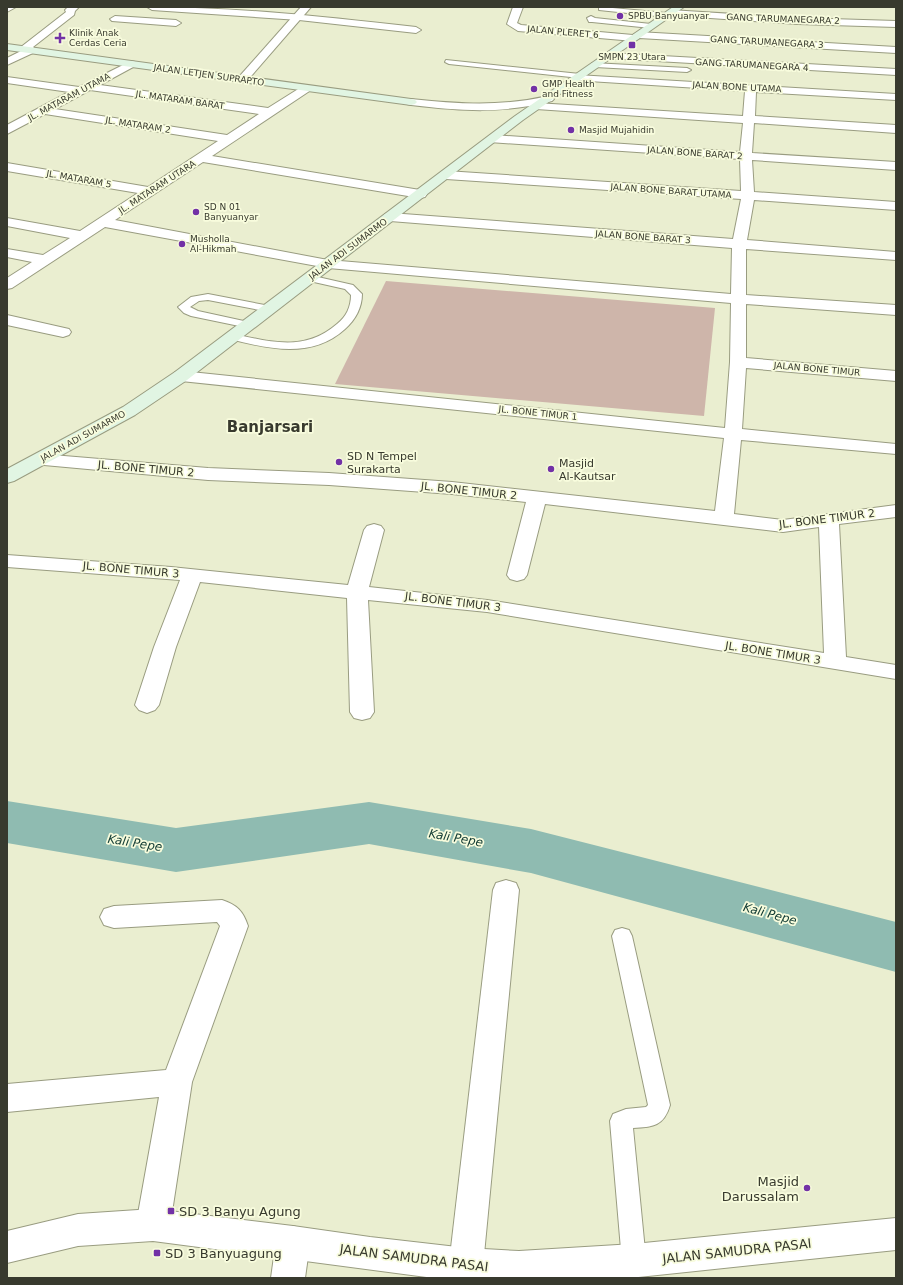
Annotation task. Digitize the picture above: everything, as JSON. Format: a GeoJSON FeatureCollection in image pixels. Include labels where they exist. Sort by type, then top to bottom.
{"type":"FeatureCollection","features":[{"type":"Feature","properties":{"kind":"main road","name":"JALAN ADI SUMARMO"},"geometry":{"type":"LineString","coordinates":[[7,477],[129,411],[181,376],[536,106],[679,7]]}},
{"type":"Feature","properties":{"kind":"main road","name":"JALAN LETJEN SUPRAPTO"},"geometry":{"type":"LineString","coordinates":[[7,47],[410,102]]}},
{"type":"Feature","properties":{"kind":"street"},"geometry":{"type":"LineString","coordinates":[[7,9],[11,7]]}},
{"type":"Feature","properties":{"kind":"street"},"geometry":{"type":"LineString","coordinates":[[7,62],[28,50],[71,13],[70,10],[74,7]]}},
{"type":"Feature","properties":{"kind":"street"},"geometry":{"type":"LineString","coordinates":[[152,7],[298,17],[416,30]]}},
{"type":"Feature","properties":{"kind":"street"},"geometry":{"type":"LineString","coordinates":[[242,80],[306,7]]}},
{"type":"Feature","properties":{"kind":"street","name":"JALAN PLERET 6"},"geometry":{"type":"LineString","coordinates":[[518,7],[512,24],[518,28],[636,36]]}},
{"type":"Feature","properties":{"kind":"street"},"geometry":{"type":"LineString","coordinates":[[124,11],[112,22],[184,24]]}},
{"type":"Feature","properties":{"kind":"street","name":"GANG TARUMANEGARA 2"},"geometry":{"type":"LineString","coordinates":[[668,14],[896,24]]}},
{"type":"Feature","properties":{"kind":"street","name":"GANG TARUMANEGARA 3"},"geometry":{"type":"LineString","coordinates":[[636,36],[896,50]]}},
{"type":"Feature","properties":{"kind":"street","name":"GANG TARUMANEGARA 4"},"geometry":{"type":"LineString","coordinates":[[609,56],[896,72]]}},
{"type":"Feature","properties":{"kind":"street","name":"JL. MATARAM UTAMA"},"geometry":{"type":"LineString","coordinates":[[7,130],[131,64]]}},
{"type":"Feature","properties":{"kind":"street","name":"JALAN BONE UTAMA"},"geometry":{"type":"LineString","coordinates":[[579,77],[896,97]]}},
{"type":"Feature","properties":{"kind":"street","name":"JL. MATARAM BARAT"},"geometry":{"type":"LineString","coordinates":[[7,80],[270,112]]}},
{"type":"Feature","properties":{"kind":"street","name":"JL. MATARAM UTARA"},"geometry":{"type":"LineString","coordinates":[[7,285],[307,88]]}},
{"type":"Feature","properties":{"kind":"street"},"geometry":{"type":"LineString","coordinates":[[724,518],[733,434],[738,362],[739,244],[748,197],[746,156],[751,88]]}},
{"type":"Feature","properties":{"kind":"street"},"geometry":{"type":"LineString","coordinates":[[410,102],[491,108],[526,105],[548,99]]}},
{"type":"Feature","properties":{"kind":"street"},"geometry":{"type":"LineString","coordinates":[[410,102],[520,118]]}},
{"type":"Feature","properties":{"kind":"street"},"geometry":{"type":"LineString","coordinates":[[536,106],[896,129]]}},
{"type":"Feature","properties":{"kind":"street","name":"JL. MATARAM 2"},"geometry":{"type":"LineString","coordinates":[[14,112],[40,113],[231,139]]}},
{"type":"Feature","properties":{"kind":"street","name":"JALAN BONE BARAT 2"},"geometry":{"type":"LineString","coordinates":[[493,139],[896,166]]}},
{"type":"Feature","properties":{"kind":"street"},"geometry":{"type":"LineString","coordinates":[[202,158],[420,194]]}},
{"type":"Feature","properties":{"kind":"street","name":"JL. MATARAM 5"},"geometry":{"type":"LineString","coordinates":[[7,167],[151,191]]}},
{"type":"Feature","properties":{"kind":"street","name":"JALAN BONE BARAT UTAMA"},"geometry":{"type":"LineString","coordinates":[[446,175],[896,206]]}},
{"type":"Feature","properties":{"kind":"street","name":"JALAN BONE BARAT 3"},"geometry":{"type":"LineString","coordinates":[[390,217],[896,256]]}},
{"type":"Feature","properties":{"kind":"street"},"geometry":{"type":"LineString","coordinates":[[7,222],[83,236]]}},
{"type":"Feature","properties":{"kind":"street"},"geometry":{"type":"LineString","coordinates":[[104,222],[328,264],[739,299],[896,310]]}},
{"type":"Feature","properties":{"kind":"street"},"geometry":{"type":"LineString","coordinates":[[7,253],[46,260]]}},
{"type":"Feature","properties":{"kind":"street"},"geometry":{"type":"LineString","coordinates":[[7,320],[63,332]]}},
{"type":"Feature","properties":{"kind":"street","name":"JALAN BONE TIMUR"},"geometry":{"type":"LineString","coordinates":[[738,362],[896,376]]}},
{"type":"Feature","properties":{"kind":"street","name":"JL. BONE TIMUR 1"},"geometry":{"type":"LineString","coordinates":[[181,376],[733,434],[896,449]]}},
{"type":"Feature","properties":{"kind":"street","name":"JL. BONE TIMUR 2"},"geometry":{"type":"LineString","coordinates":[[40,460],[208,474],[329,479],[452,488],[724,518],[783,526],[896,511]]}},
{"type":"Feature","properties":{"kind":"street"},"geometry":{"type":"LineString","coordinates":[[517,575],[537,498]]}},
{"type":"Feature","properties":{"kind":"street"},"geometry":{"type":"LineString","coordinates":[[829,520],[835,662]]}},
{"type":"Feature","properties":{"kind":"street"},"geometry":{"type":"LineString","coordinates":[[362,712],[357,592],[374,530]]}},
{"type":"Feature","properties":{"kind":"street","name":"JL. BONE TIMUR 3"},"geometry":{"type":"LineString","coordinates":[[7,561],[192,576],[487,606],[896,672]]}},
{"type":"Feature","properties":{"kind":"street"},"geometry":{"type":"LineString","coordinates":[[147,705],[165,647],[192,576]]}},
{"type":"Feature","properties":{"kind":"street"},"geometry":{"type":"LineString","coordinates":[[466,1265],[506,890]]}},
{"type":"Feature","properties":{"kind":"street"},"geometry":{"type":"LineString","coordinates":[[114,917],[222,911],[231,916],[234,926],[178,1082],[153,1225]]}},
{"type":"Feature","properties":{"kind":"street"},"geometry":{"type":"LineString","coordinates":[[7,1098],[178,1082]]}},
{"type":"Feature","properties":{"kind":"street","name":"JALAN SAMUDRA PASAI"},"geometry":{"type":"LineString","coordinates":[[7,1247],[78,1230],[153,1225],[293,1242],[370,1254],[466,1265],[519,1273],[896,1234]]}},
{"type":"Feature","properties":{"kind":"street"},"geometry":{"type":"LineString","coordinates":[[288,1278],[293,1242]]}},
{"type":"Feature","properties":{"kind":"lane"},"geometry":{"type":"LineString","coordinates":[[601,9],[668,14]]}},
{"type":"Feature","properties":{"kind":"lane"},"geometry":{"type":"LineString","coordinates":[[591,18],[592,20],[651,26]]}},
{"type":"Feature","properties":{"kind":"lane"},"geometry":{"type":"LineString","coordinates":[[449,62],[579,77]]}},
{"type":"Feature","properties":{"kind":"lane"},"geometry":{"type":"LineString","coordinates":[[596,65],[687,70]]}},
{"type":"Feature","properties":{"kind":"lane"},"geometry":{"type":"LineString","coordinates":[[234,337],[268,345],[302,346],[319,342],[331,336],[350,318],[356,300],[356,294],[349,287],[309,278]]}},
{"type":"Feature","properties":{"kind":"lane"},"geometry":{"type":"LineString","coordinates":[[249,325],[188,311],[184,307],[190,301],[198,297],[208,296],[270,309]]}},
{"type":"Feature","properties":{"kind":"lane"},"geometry":{"type":"LineString","coordinates":[[622,936],[659,1105],[658,1111],[653,1116],[627,1118],[621,1121],[634,1261]]}},
{"type":"Feature","properties":{"kind":"shaded area"},"geometry":{"type":"Polygon","coordinates":[[[386,281],[715,308],[704,416],[335,384],[386,281]]]}},
{"type":"Feature","properties":{"kind":"waterway","name":"Kali Pepe"},"geometry":{"type":"LineString","coordinates":[[7,822],[176,850],[369,823],[531,851],[896,947]]}},
{"type":"Feature","properties":{"kind":"place","name":"SPBU Banyuanyar"},"geometry":{"type":"Point","coordinates":[620,16]}},
{"type":"Feature","properties":{"kind":"place","name":"Klinik Anak Cerdas Ceria"},"geometry":{"type":"Point","coordinates":[60,38]}},
{"type":"Feature","properties":{"kind":"place","name":"SMPN 23 Utara"},"geometry":{"type":"Point","coordinates":[632,45]}},
{"type":"Feature","properties":{"kind":"place","name":"GMP Health and Fitness"},"geometry":{"type":"Point","coordinates":[534,89]}},
{"type":"Feature","properties":{"kind":"place","name":"Masjid Mujahidin"},"geometry":{"type":"Point","coordinates":[571,130]}},
{"type":"Feature","properties":{"kind":"place","name":"SD N 01 Banyuanyar"},"geometry":{"type":"Point","coordinates":[196,212]}},
{"type":"Feature","properties":{"kind":"place","name":"Musholla Al-Hikmah"},"geometry":{"type":"Point","coordinates":[182,244]}},
{"type":"Feature","properties":{"kind":"place","name":"SD N Tempel Surakarta"},"geometry":{"type":"Point","coordinates":[339,462]}},
{"type":"Feature","properties":{"kind":"place","name":"Masjid Al-Kautsar"},"geometry":{"type":"Point","coordinates":[551,469]}},
{"type":"Feature","properties":{"kind":"place","name":"Masjid Darussalam"},"geometry":{"type":"Point","coordinates":[807,1188]}},
{"type":"Feature","properties":{"kind":"place","name":"SD 3 Banyu Agung"},"geometry":{"type":"Point","coordinates":[171,1211]}},
{"type":"Feature","properties":{"kind":"place","name":"SD 3 Banyuagung"},"geometry":{"type":"Point","coordinates":[157,1253]}},
{"type":"Feature","properties":{"kind":"district","name":"Banjarsari"},"geometry":{"type":"Point","coordinates":[270,427]}}]}
